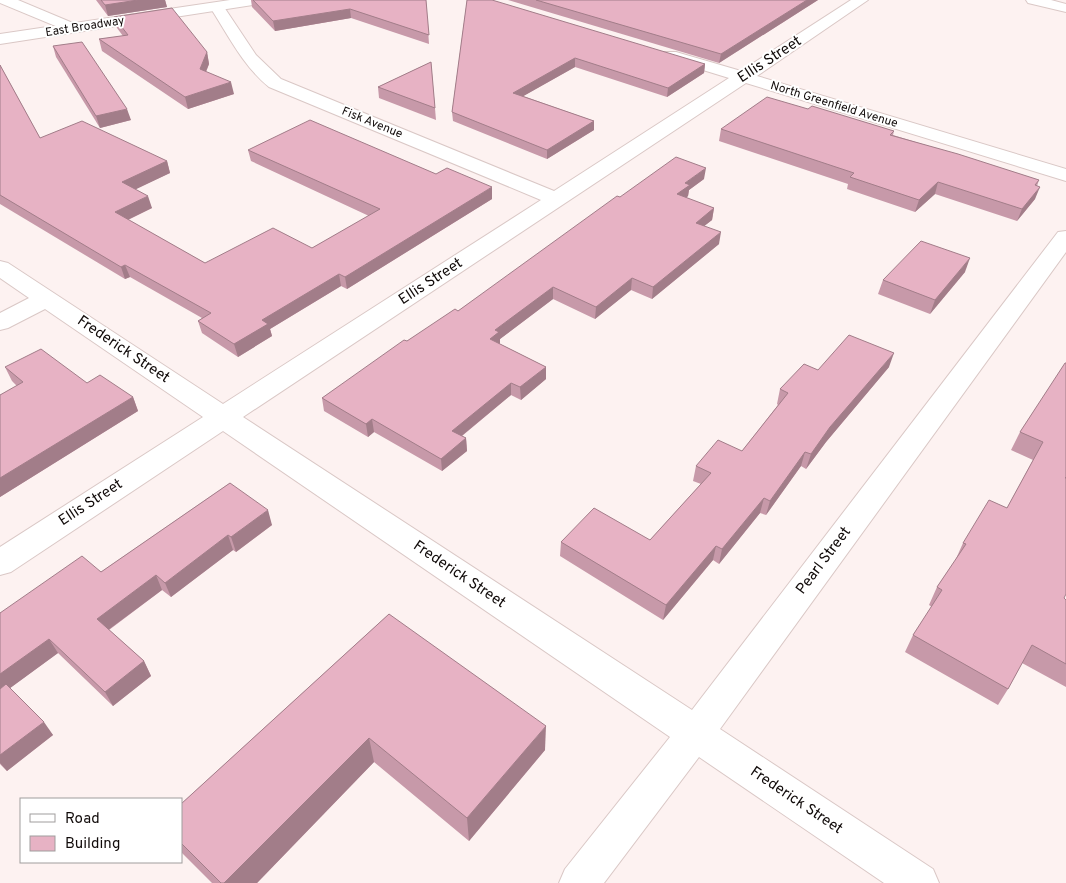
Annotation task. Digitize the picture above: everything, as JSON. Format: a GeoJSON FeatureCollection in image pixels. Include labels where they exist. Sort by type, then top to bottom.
{"type":"FeatureCollection","features":[{"type":"Feature","properties":{"kind":"street"},"geometry":{"type":"LineString","coordinates":[[5,0],[74,29]]}},
{"type":"Feature","properties":{"kind":"street","name":"East Broadway"},"geometry":{"type":"LineString","coordinates":[[0,39],[260,0]]}},
{"type":"Feature","properties":{"kind":"street","name":"Ellis Street"},"geometry":{"type":"LineString","coordinates":[[0,563],[861,0]]}},
{"type":"Feature","properties":{"kind":"street"},"geometry":{"type":"LineString","coordinates":[[1032,0],[1066,8]]}},
{"type":"Feature","properties":{"kind":"street","name":"Fisk Avenue"},"geometry":{"type":"LineString","coordinates":[[217,7],[252,58],[275,83],[557,199]]}},
{"type":"Feature","properties":{"kind":"street","name":"North Greenfield Avenue"},"geometry":{"type":"LineString","coordinates":[[653,50],[1066,175]]}},
{"type":"Feature","properties":{"kind":"street","name":"Pearl Street"},"geometry":{"type":"LineString","coordinates":[[579,883],[654,783],[696,733],[1066,237]]}},
{"type":"Feature","properties":{"kind":"street","name":"Frederick Street"},"geometry":{"type":"LineString","coordinates":[[0,268],[919,883]]}},
{"type":"Feature","properties":{"kind":"street"},"geometry":{"type":"LineString","coordinates":[[0,323],[46,299]]}},
{"type":"Feature","properties":{"kind":"building"},"geometry":{"type":"Polygon","coordinates":[[[101,0],[138,0],[105,5],[101,0]]]}},
{"type":"Feature","properties":{"kind":"building"},"geometry":{"type":"Polygon","coordinates":[[[253,0],[426,0],[429,35],[350,9],[273,21],[253,0]]]}},
{"type":"Feature","properties":{"kind":"building"},"geometry":{"type":"Polygon","coordinates":[[[467,0],[492,0],[705,64],[668,88],[575,58],[513,93],[594,121],[547,150],[452,112],[467,0]]]}},
{"type":"Feature","properties":{"kind":"building"},"geometry":{"type":"Polygon","coordinates":[[[536,0],[807,0],[721,54],[536,0]]]}},
{"type":"Feature","properties":{"kind":"building"},"geometry":{"type":"Polygon","coordinates":[[[172,8],[207,52],[200,69],[231,82],[185,97],[99,39],[128,35],[114,17],[172,8]]]}},
{"type":"Feature","properties":{"kind":"building"},"geometry":{"type":"Polygon","coordinates":[[[82,42],[127,109],[96,116],[53,46],[82,42]]]}},
{"type":"Feature","properties":{"kind":"building"},"geometry":{"type":"Polygon","coordinates":[[[431,62],[435,108],[378,87],[431,62]]]}},
{"type":"Feature","properties":{"kind":"building"},"geometry":{"type":"Polygon","coordinates":[[[0,65],[40,138],[82,121],[167,161],[122,182],[148,196],[115,212],[205,263],[273,228],[312,248],[380,209],[248,150],[310,120],[436,174],[447,168],[492,187],[345,277],[339,274],[262,320],[268,324],[234,344],[198,321],[211,313],[125,265],[121,267],[0,195],[0,65]]]}},
{"type":"Feature","properties":{"kind":"building"},"geometry":{"type":"Polygon","coordinates":[[[767,97],[808,109],[812,106],[894,131],[890,135],[1039,180],[1035,185],[1040,187],[1022,209],[938,182],[919,200],[850,177],[854,173],[721,129],[767,97]]]}},
{"type":"Feature","properties":{"kind":"building"},"geometry":{"type":"Polygon","coordinates":[[[676,157],[706,168],[685,183],[690,185],[677,194],[714,208],[696,223],[721,232],[653,287],[632,278],[596,307],[553,287],[495,330],[499,332],[490,339],[546,367],[520,387],[511,383],[452,431],[466,438],[441,459],[372,419],[366,424],[322,398],[404,340],[407,341],[455,309],[458,311],[617,196],[620,197],[676,157]]]}},
{"type":"Feature","properties":{"kind":"building"},"geometry":{"type":"Polygon","coordinates":[[[921,241],[970,258],[935,300],[883,280],[921,241]]]}},
{"type":"Feature","properties":{"kind":"building"},"geometry":{"type":"Polygon","coordinates":[[[849,335],[894,353],[830,427],[811,454],[805,452],[770,501],[764,498],[722,549],[716,546],[666,605],[561,542],[594,508],[650,540],[711,473],[696,466],[718,440],[742,451],[788,393],[780,389],[804,364],[818,370],[849,335]]]}},
{"type":"Feature","properties":{"kind":"building"},"geometry":{"type":"Polygon","coordinates":[[[41,349],[87,383],[100,375],[133,397],[0,478],[0,395],[23,382],[5,367],[41,349]]]}},
{"type":"Feature","properties":{"kind":"building"},"geometry":{"type":"Polygon","coordinates":[[[1065,363],[1066,594],[1064,598],[1066,600],[1066,664],[1032,645],[1008,689],[913,635],[942,590],[937,587],[966,544],[963,543],[989,500],[1007,508],[1043,442],[1020,432],[1065,363]]]}},
{"type":"Feature","properties":{"kind":"building"},"geometry":{"type":"Polygon","coordinates":[[[230,483],[268,510],[231,537],[228,535],[165,583],[156,575],[97,619],[144,661],[105,692],[49,639],[0,674],[0,613],[82,556],[101,572],[230,483]]]}},
{"type":"Feature","properties":{"kind":"building"},"geometry":{"type":"Polygon","coordinates":[[[389,614],[546,726],[467,818],[369,738],[224,883],[221,883],[182,844],[182,803],[389,614]]]}},
{"type":"Feature","properties":{"kind":"building"},"geometry":{"type":"Polygon","coordinates":[[[6,684],[44,722],[0,755],[0,689],[6,684]]]}}]}
